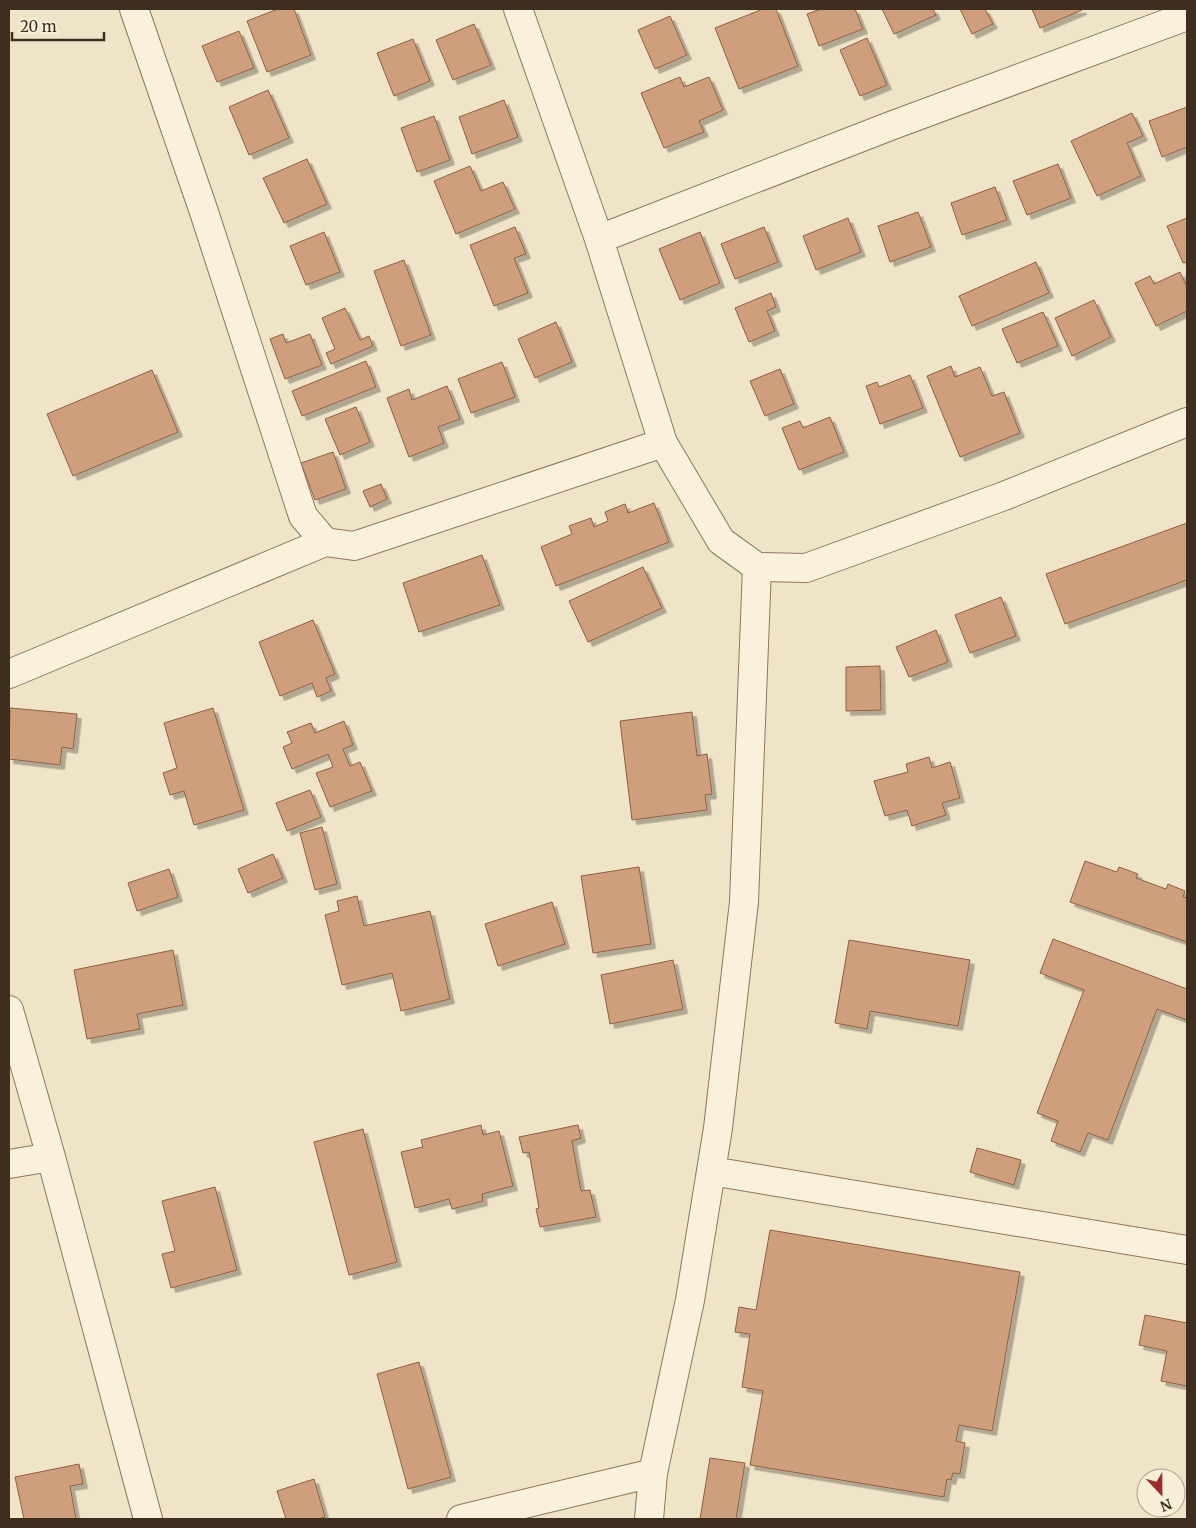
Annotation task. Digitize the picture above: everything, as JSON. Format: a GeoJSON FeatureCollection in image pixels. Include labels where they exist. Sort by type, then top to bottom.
{"type":"FeatureCollection","features":[{"type":"Feature","properties":{"kind":"street"},"geometry":{"type":"LineString","coordinates":[[134,9],[203,209],[302,516],[325,542]]}},
{"type":"Feature","properties":{"kind":"street"},"geometry":{"type":"LineString","coordinates":[[518,9],[599,239],[663,443],[721,542],[757,567],[806,568],[1004,496],[1187,422]]}},
{"type":"Feature","properties":{"kind":"street"},"geometry":{"type":"LineString","coordinates":[[599,239],[893,125],[1187,16]]}},
{"type":"Feature","properties":{"kind":"street"},"geometry":{"type":"LineString","coordinates":[[9,674],[325,542],[354,546],[663,443]]}},
{"type":"Feature","properties":{"kind":"street"},"geometry":{"type":"LineString","coordinates":[[649,1519],[653,1473],[690,1300],[718,1128],[744,902],[757,567]]}},
{"type":"Feature","properties":{"kind":"street"},"geometry":{"type":"LineString","coordinates":[[9,1010],[51,1157],[148,1519]]}},
{"type":"Feature","properties":{"kind":"street"},"geometry":{"type":"LineString","coordinates":[[9,1164],[51,1157]]}},
{"type":"Feature","properties":{"kind":"street"},"geometry":{"type":"LineString","coordinates":[[711,1172],[1187,1250]]}},
{"type":"Feature","properties":{"kind":"street"},"geometry":{"type":"LineString","coordinates":[[461,1519],[653,1473]]}},
{"type":"Feature","properties":{"kind":"building"},"geometry":{"type":"Polygon","coordinates":[[[278,9],[294,9],[311,55],[267,72],[247,21],[278,9]]]}},
{"type":"Feature","properties":{"kind":"building"},"geometry":{"type":"Polygon","coordinates":[[[763,9],[776,9],[798,66],[739,89],[715,28],[763,9]]]}},
{"type":"Feature","properties":{"kind":"building"},"geometry":{"type":"Polygon","coordinates":[[[821,9],[855,9],[863,29],[819,46],[807,14],[821,9]]]}},
{"type":"Feature","properties":{"kind":"building"},"geometry":{"type":"Polygon","coordinates":[[[882,9],[933,9],[936,15],[894,34],[882,9]]]}},
{"type":"Feature","properties":{"kind":"building"},"geometry":{"type":"Polygon","coordinates":[[[960,9],[985,9],[993,24],[972,34],[960,9]]]}},
{"type":"Feature","properties":{"kind":"building"},"geometry":{"type":"Polygon","coordinates":[[[1032,9],[1082,9],[1082,10],[1040,28],[1032,9]]]}},
{"type":"Feature","properties":{"kind":"building"},"geometry":{"type":"Polygon","coordinates":[[[670,16],[687,55],[655,69],[638,30],[670,16]]]}},
{"type":"Feature","properties":{"kind":"building"},"geometry":{"type":"Polygon","coordinates":[[[474,24],[491,65],[453,80],[436,40],[474,24]]]}},
{"type":"Feature","properties":{"kind":"building"},"geometry":{"type":"Polygon","coordinates":[[[239,31],[254,68],[217,82],[202,46],[239,31]]]}},
{"type":"Feature","properties":{"kind":"building"},"geometry":{"type":"Polygon","coordinates":[[[867,38],[887,85],[860,96],[840,50],[867,38]]]}},
{"type":"Feature","properties":{"kind":"building"},"geometry":{"type":"Polygon","coordinates":[[[413,39],[430,81],[394,96],[377,53],[413,39]]]}},
{"type":"Feature","properties":{"kind":"building"},"geometry":{"type":"Polygon","coordinates":[[[680,77],[684,87],[709,77],[723,110],[699,121],[704,132],[664,148],[641,93],[680,77]]]}},
{"type":"Feature","properties":{"kind":"building"},"geometry":{"type":"Polygon","coordinates":[[[268,90],[289,138],[249,155],[229,107],[268,90]]]}},
{"type":"Feature","properties":{"kind":"building"},"geometry":{"type":"Polygon","coordinates":[[[504,100],[518,137],[472,154],[459,117],[504,100]]]}},
{"type":"Feature","properties":{"kind":"building"},"geometry":{"type":"Polygon","coordinates":[[[1187,107],[1187,147],[1162,157],[1149,121],[1187,107]]]}},
{"type":"Feature","properties":{"kind":"building"},"geometry":{"type":"Polygon","coordinates":[[[1132,113],[1143,136],[1127,143],[1141,176],[1097,196],[1071,141],[1132,113]]]}},
{"type":"Feature","properties":{"kind":"building"},"geometry":{"type":"Polygon","coordinates":[[[434,116],[450,160],[417,172],[401,128],[434,116]]]}},
{"type":"Feature","properties":{"kind":"building"},"geometry":{"type":"Polygon","coordinates":[[[307,159],[327,204],[284,223],[263,178],[307,159]]]}},
{"type":"Feature","properties":{"kind":"building"},"geometry":{"type":"Polygon","coordinates":[[[1058,164],[1071,198],[1027,215],[1013,181],[1058,164]]]}},
{"type":"Feature","properties":{"kind":"building"},"geometry":{"type":"Polygon","coordinates":[[[470,166],[481,191],[503,182],[515,209],[456,234],[434,181],[470,166]]]}},
{"type":"Feature","properties":{"kind":"building"},"geometry":{"type":"Polygon","coordinates":[[[995,187],[1007,220],[962,235],[951,203],[995,187]]]}},
{"type":"Feature","properties":{"kind":"building"},"geometry":{"type":"Polygon","coordinates":[[[918,212],[931,247],[890,262],[878,226],[918,212]]]}},
{"type":"Feature","properties":{"kind":"building"},"geometry":{"type":"Polygon","coordinates":[[[848,218],[861,252],[816,270],[803,236],[848,218]]]}},
{"type":"Feature","properties":{"kind":"building"},"geometry":{"type":"Polygon","coordinates":[[[1187,218],[1187,262],[1183,263],[1167,226],[1187,218]]]}},
{"type":"Feature","properties":{"kind":"building"},"geometry":{"type":"Polygon","coordinates":[[[515,227],[526,254],[514,258],[528,293],[494,306],[470,245],[515,227]]]}},
{"type":"Feature","properties":{"kind":"building"},"geometry":{"type":"Polygon","coordinates":[[[764,227],[778,262],[735,279],[721,244],[764,227]]]}},
{"type":"Feature","properties":{"kind":"building"},"geometry":{"type":"Polygon","coordinates":[[[324,232],[340,272],[306,285],[290,246],[324,232]]]}},
{"type":"Feature","properties":{"kind":"building"},"geometry":{"type":"Polygon","coordinates":[[[700,232],[720,283],[680,300],[659,249],[700,232]]]}},
{"type":"Feature","properties":{"kind":"building"},"geometry":{"type":"Polygon","coordinates":[[[404,260],[431,335],[401,346],[374,271],[404,260]]]}},
{"type":"Feature","properties":{"kind":"building"},"geometry":{"type":"Polygon","coordinates":[[[1036,262],[1049,293],[972,326],[959,296],[1036,262]]]}},
{"type":"Feature","properties":{"kind":"building"},"geometry":{"type":"Polygon","coordinates":[[[1180,272],[1187,287],[1187,311],[1156,326],[1135,283],[1150,276],[1154,284],[1180,272]]]}},
{"type":"Feature","properties":{"kind":"building"},"geometry":{"type":"Polygon","coordinates":[[[771,293],[776,307],[767,311],[775,331],[749,342],[735,308],[771,293]]]}},
{"type":"Feature","properties":{"kind":"building"},"geometry":{"type":"Polygon","coordinates":[[[1094,300],[1111,337],[1072,356],[1055,318],[1094,300]]]}},
{"type":"Feature","properties":{"kind":"building"},"geometry":{"type":"Polygon","coordinates":[[[345,308],[360,340],[369,336],[373,346],[331,364],[326,353],[335,349],[322,318],[345,308]]]}},
{"type":"Feature","properties":{"kind":"building"},"geometry":{"type":"Polygon","coordinates":[[[1043,312],[1058,346],[1017,363],[1002,329],[1043,312]]]}},
{"type":"Feature","properties":{"kind":"building"},"geometry":{"type":"Polygon","coordinates":[[[556,322],[572,362],[535,378],[518,339],[556,322]]]}},
{"type":"Feature","properties":{"kind":"building"},"geometry":{"type":"Polygon","coordinates":[[[283,334],[286,343],[310,334],[322,365],[285,379],[270,339],[283,334]]]}},
{"type":"Feature","properties":{"kind":"building"},"geometry":{"type":"Polygon","coordinates":[[[366,361],[376,387],[302,416],[292,391],[366,361]]]}},
{"type":"Feature","properties":{"kind":"building"},"geometry":{"type":"Polygon","coordinates":[[[502,362],[515,397],[471,413],[458,379],[502,362]]]}},
{"type":"Feature","properties":{"kind":"building"},"geometry":{"type":"Polygon","coordinates":[[[951,366],[955,377],[980,367],[992,396],[1004,392],[1020,433],[960,457],[927,376],[951,366]]]}},
{"type":"Feature","properties":{"kind":"building"},"geometry":{"type":"Polygon","coordinates":[[[780,369],[794,404],[765,416],[750,381],[780,369]]]}},
{"type":"Feature","properties":{"kind":"building"},"geometry":{"type":"Polygon","coordinates":[[[152,370],[178,432],[73,476],[47,414],[152,370]]]}},
{"type":"Feature","properties":{"kind":"building"},"geometry":{"type":"Polygon","coordinates":[[[910,375],[923,408],[880,424],[866,386],[877,382],[879,387],[910,375]]]}},
{"type":"Feature","properties":{"kind":"building"},"geometry":{"type":"Polygon","coordinates":[[[447,386],[460,419],[438,427],[444,443],[409,457],[387,398],[409,389],[412,400],[447,386]]]}},
{"type":"Feature","properties":{"kind":"building"},"geometry":{"type":"Polygon","coordinates":[[[356,407],[370,442],[340,455],[325,419],[356,407]]]}},
{"type":"Feature","properties":{"kind":"building"},"geometry":{"type":"Polygon","coordinates":[[[830,417],[844,452],[799,470],[782,428],[800,421],[803,428],[830,417]]]}},
{"type":"Feature","properties":{"kind":"building"},"geometry":{"type":"Polygon","coordinates":[[[333,452],[346,489],[315,500],[301,463],[333,452]]]}},
{"type":"Feature","properties":{"kind":"building"},"geometry":{"type":"Polygon","coordinates":[[[381,484],[387,499],[370,507],[363,491],[381,484]]]}},
{"type":"Feature","properties":{"kind":"building"},"geometry":{"type":"Polygon","coordinates":[[[654,503],[669,542],[556,586],[541,547],[572,534],[569,526],[591,518],[594,527],[608,521],[605,512],[625,504],[628,513],[654,503]]]}},
{"type":"Feature","properties":{"kind":"building"},"geometry":{"type":"Polygon","coordinates":[[[1187,523],[1187,580],[1065,624],[1046,574],[1187,523]]]}},
{"type":"Feature","properties":{"kind":"building"},"geometry":{"type":"Polygon","coordinates":[[[482,555],[500,605],[419,632],[403,583],[482,555]]]}},
{"type":"Feature","properties":{"kind":"building"},"geometry":{"type":"Polygon","coordinates":[[[643,567],[662,608],[588,642],[569,601],[643,567]]]}},
{"type":"Feature","properties":{"kind":"building"},"geometry":{"type":"Polygon","coordinates":[[[1001,597],[1016,636],[970,653],[955,615],[1001,597]]]}},
{"type":"Feature","properties":{"kind":"building"},"geometry":{"type":"Polygon","coordinates":[[[313,620],[335,674],[326,678],[331,691],[317,697],[312,683],[280,696],[259,642],[313,620]]]}},
{"type":"Feature","properties":{"kind":"building"},"geometry":{"type":"Polygon","coordinates":[[[936,630],[948,662],[909,677],[896,647],[936,630]]]}},
{"type":"Feature","properties":{"kind":"building"},"geometry":{"type":"Polygon","coordinates":[[[880,666],[881,710],[846,711],[846,667],[880,666]]]}},
{"type":"Feature","properties":{"kind":"building"},"geometry":{"type":"Polygon","coordinates":[[[10,708],[77,714],[73,749],[62,747],[60,765],[9,759],[10,708]]]}},
{"type":"Feature","properties":{"kind":"building"},"geometry":{"type":"Polygon","coordinates":[[[213,708],[244,810],[194,825],[184,791],[170,795],[163,773],[177,768],[164,723],[213,708]]]}},
{"type":"Feature","properties":{"kind":"building"},"geometry":{"type":"Polygon","coordinates":[[[692,712],[697,756],[707,754],[712,794],[705,795],[707,810],[632,820],[620,721],[692,712]]]}},
{"type":"Feature","properties":{"kind":"building"},"geometry":{"type":"Polygon","coordinates":[[[344,721],[353,745],[343,749],[350,766],[360,762],[372,791],[330,807],[316,773],[333,767],[328,754],[292,769],[283,747],[292,743],[287,732],[311,723],[315,733],[344,721]]]}},
{"type":"Feature","properties":{"kind":"building"},"geometry":{"type":"Polygon","coordinates":[[[929,757],[932,768],[950,762],[960,798],[942,803],[946,815],[912,826],[907,810],[885,816],[874,781],[908,772],[906,764],[929,757]]]}},
{"type":"Feature","properties":{"kind":"building"},"geometry":{"type":"Polygon","coordinates":[[[310,790],[321,817],[287,831],[276,803],[310,790]]]}},
{"type":"Feature","properties":{"kind":"building"},"geometry":{"type":"Polygon","coordinates":[[[322,827],[337,884],[315,890],[300,833],[322,827]]]}},
{"type":"Feature","properties":{"kind":"building"},"geometry":{"type":"Polygon","coordinates":[[[273,854],[283,878],[248,893],[238,869],[273,854]]]}},
{"type":"Feature","properties":{"kind":"building"},"geometry":{"type":"Polygon","coordinates":[[[1085,861],[1117,872],[1119,867],[1138,874],[1136,878],[1166,889],[1168,884],[1185,891],[1183,897],[1187,898],[1187,942],[1070,902],[1085,861]]]}},
{"type":"Feature","properties":{"kind":"building"},"geometry":{"type":"Polygon","coordinates":[[[639,867],[651,944],[593,953],[581,876],[639,867]]]}},
{"type":"Feature","properties":{"kind":"building"},"geometry":{"type":"Polygon","coordinates":[[[169,869],[178,897],[137,911],[128,883],[169,869]]]}},
{"type":"Feature","properties":{"kind":"building"},"geometry":{"type":"Polygon","coordinates":[[[357,896],[364,926],[430,911],[450,999],[401,1011],[392,973],[342,985],[325,915],[339,911],[337,901],[357,896]]]}},
{"type":"Feature","properties":{"kind":"building"},"geometry":{"type":"Polygon","coordinates":[[[552,902],[565,944],[498,966],[485,924],[552,902]]]}},
{"type":"Feature","properties":{"kind":"building"},"geometry":{"type":"Polygon","coordinates":[[[1053,939],[1187,989],[1187,1020],[1157,1009],[1108,1140],[1088,1133],[1080,1152],[1051,1141],[1058,1121],[1037,1113],[1084,990],[1040,973],[1053,939]]]}},
{"type":"Feature","properties":{"kind":"building"},"geometry":{"type":"Polygon","coordinates":[[[849,940],[970,960],[958,1026],[870,1011],[867,1029],[835,1023],[849,940]]]}},
{"type":"Feature","properties":{"kind":"building"},"geometry":{"type":"Polygon","coordinates":[[[173,950],[183,1005],[137,1014],[140,1029],[87,1039],[74,970],[173,950]]]}},
{"type":"Feature","properties":{"kind":"building"},"geometry":{"type":"Polygon","coordinates":[[[673,960],[683,1009],[610,1024],[601,975],[673,960]]]}},
{"type":"Feature","properties":{"kind":"building"},"geometry":{"type":"Polygon","coordinates":[[[481,1125],[483,1135],[499,1131],[513,1186],[482,1194],[483,1201],[452,1209],[449,1199],[415,1208],[401,1152],[423,1147],[421,1140],[481,1125]]]}},
{"type":"Feature","properties":{"kind":"building"},"geometry":{"type":"Polygon","coordinates":[[[578,1125],[581,1138],[572,1141],[581,1191],[590,1190],[596,1217],[540,1227],[536,1209],[539,1208],[529,1152],[523,1153],[519,1137],[578,1125]]]}},
{"type":"Feature","properties":{"kind":"building"},"geometry":{"type":"Polygon","coordinates":[[[363,1129],[397,1262],[349,1275],[314,1142],[363,1129]]]}},
{"type":"Feature","properties":{"kind":"building"},"geometry":{"type":"Polygon","coordinates":[[[977,1148],[1021,1160],[1014,1185],[970,1172],[977,1148]]]}},
{"type":"Feature","properties":{"kind":"building"},"geometry":{"type":"Polygon","coordinates":[[[215,1187],[237,1270],[171,1288],[162,1254],[175,1251],[162,1201],[215,1187]]]}},
{"type":"Feature","properties":{"kind":"building"},"geometry":{"type":"Polygon","coordinates":[[[770,1230],[1020,1272],[992,1431],[959,1425],[956,1441],[965,1443],[960,1474],[953,1473],[951,1480],[947,1479],[944,1497],[750,1465],[763,1391],[742,1387],[750,1334],[735,1332],[739,1307],[756,1310],[770,1230]]]}},
{"type":"Feature","properties":{"kind":"building"},"geometry":{"type":"Polygon","coordinates":[[[1145,1315],[1187,1323],[1187,1386],[1161,1381],[1167,1351],[1139,1345],[1145,1315]]]}},
{"type":"Feature","properties":{"kind":"building"},"geometry":{"type":"Polygon","coordinates":[[[419,1362],[451,1477],[408,1489],[377,1374],[419,1362]]]}},
{"type":"Feature","properties":{"kind":"building"},"geometry":{"type":"Polygon","coordinates":[[[710,1458],[745,1463],[736,1519],[700,1519],[710,1458]]]}},
{"type":"Feature","properties":{"kind":"building"},"geometry":{"type":"Polygon","coordinates":[[[79,1464],[83,1484],[70,1486],[76,1519],[24,1519],[15,1477],[79,1464]]]}},
{"type":"Feature","properties":{"kind":"building"},"geometry":{"type":"Polygon","coordinates":[[[314,1479],[325,1517],[317,1519],[286,1519],[277,1491],[314,1479]]]}}]}
